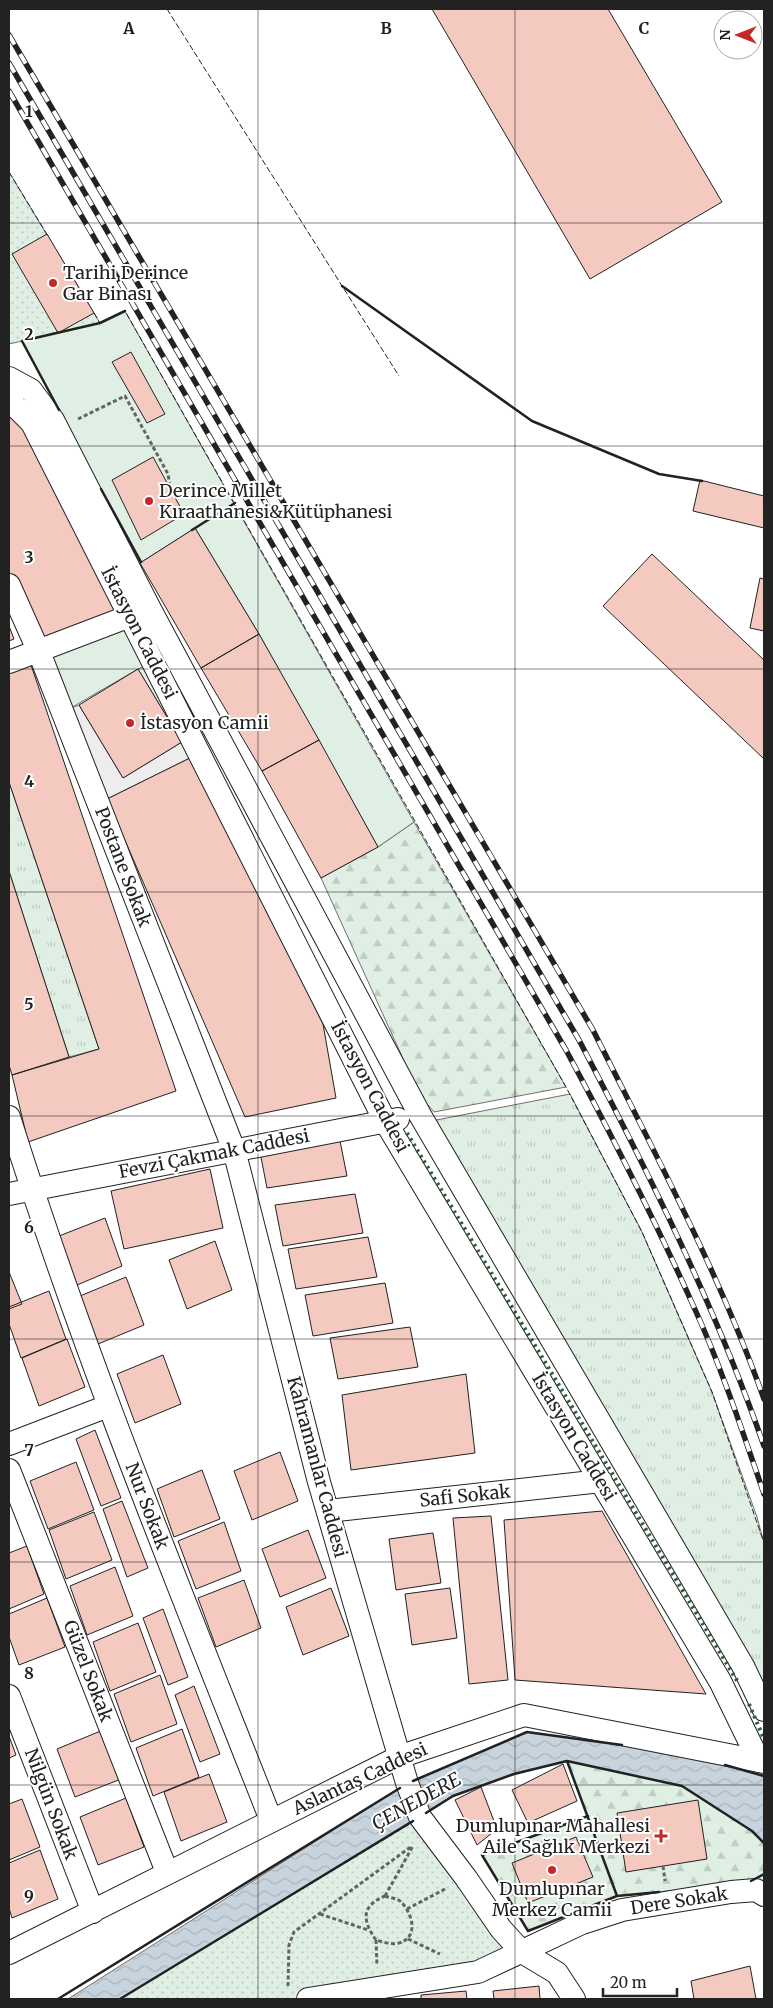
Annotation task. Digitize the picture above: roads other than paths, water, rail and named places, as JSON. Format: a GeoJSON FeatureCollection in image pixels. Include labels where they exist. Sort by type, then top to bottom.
{"type":"FeatureCollection","features":[{"type":"Feature","properties":{"kind":"street","name":"İstasyon Caddesi"},"geometry":{"type":"LineString","coordinates":[[9,378],[31,390],[53,420],[140,612],[386,1121],[720,1681],[762,1761]]}},
{"type":"Feature","properties":{"kind":"street","name":"İstasyon Caddesi"},"geometry":{"type":"LineString","coordinates":[[9,400],[32,423],[140,612],[420,1115],[743,1666],[764,1710]]}},
{"type":"Feature","properties":{"kind":"street","name":"Postane Sokak"},"geometry":{"type":"LineString","coordinates":[[9,585],[39,652],[234,1150]]}},
{"type":"Feature","properties":{"kind":"street"},"geometry":{"type":"LineString","coordinates":[[9,662],[140,612]]}},
{"type":"Feature","properties":{"kind":"street","name":"Fevzi Çakmak Caddesi"},"geometry":{"type":"LineString","coordinates":[[9,1194],[420,1115]]}},
{"type":"Feature","properties":{"kind":"street","name":"Nur Sokak"},"geometry":{"type":"LineString","coordinates":[[9,1117],[32,1189],[108,1406],[271,1820]]}},
{"type":"Feature","properties":{"kind":"street","name":"Kahramanlar Caddesi"},"geometry":{"type":"LineString","coordinates":[[234,1150],[328,1511],[407,1784],[420,1817],[466,1878],[501,1929],[522,1952]]}},
{"type":"Feature","properties":{"kind":"street"},"geometry":{"type":"LineString","coordinates":[[9,1444],[108,1406]]}},
{"type":"Feature","properties":{"kind":"street","name":"Güzel Sokak"},"geometry":{"type":"LineString","coordinates":[[9,1470],[167,1872]]}},
{"type":"Feature","properties":{"kind":"street","name":"Safi Sokak"},"geometry":{"type":"LineString","coordinates":[[328,1511],[601,1481]]}},
{"type":"Feature","properties":{"kind":"street","name":"Nilgün Sokak"},"geometry":{"type":"LineString","coordinates":[[9,1696],[93,1912]]}},
{"type":"Feature","properties":{"kind":"street","name":"Aslantaş Caddesi"},"geometry":{"type":"LineString","coordinates":[[9,1953],[399,1757],[524,1714],[762,1761]]}},
{"type":"Feature","properties":{"kind":"street","name":"Dere Sokak"},"geometry":{"type":"LineString","coordinates":[[298,1995],[478,1972],[582,1924],[622,1910],[731,1892],[756,1890],[764,1895]]}},
{"type":"Feature","properties":{"kind":"street"},"geometry":{"type":"LineString","coordinates":[[522,1952],[556,1973],[574,1999]]}},
{"type":"Feature","properties":{"kind":"water","name":"ÇENEDERE"},"geometry":{"type":"Polygon","coordinates":[[[527,1732],[685,1754],[764,1776],[764,1843],[752,1831],[682,1786],[567,1761],[514,1774],[452,1796],[120,1999],[68,1999],[407,1783],[527,1732]]]}},
{"type":"Feature","properties":{"kind":"railway"},"geometry":{"type":"LineString","coordinates":[[9,35],[593,1030],[706,1258],[727,1305],[764,1399]]}},
{"type":"Feature","properties":{"kind":"railway"},"geometry":{"type":"LineString","coordinates":[[9,63],[579,1040],[655,1189],[702,1290],[745,1393],[764,1446]]}},
{"type":"Feature","properties":{"kind":"railway"},"geometry":{"type":"LineString","coordinates":[[9,91],[566,1050],[632,1176],[693,1305],[722,1375],[764,1494]]}},
{"type":"Feature","properties":{"kind":"place","name":"Tarihi Derince Gar Binası"},"geometry":{"type":"Point","coordinates":[53,283]}},
{"type":"Feature","properties":{"kind":"place","name":"Derince Millet Kıraathanesi&Kütüphanesi"},"geometry":{"type":"Point","coordinates":[149,501]}},
{"type":"Feature","properties":{"kind":"place","name":"İstasyon Camii"},"geometry":{"type":"Point","coordinates":[130,723]}},
{"type":"Feature","properties":{"kind":"place","name":"Dumlupınar Mahallesi Aile Sağlık Merkezi"},"geometry":{"type":"Point","coordinates":[661,1836]}},
{"type":"Feature","properties":{"kind":"place","name":"Dumlupınar Merkez Camii"},"geometry":{"type":"Point","coordinates":[552,1870]}}]}
